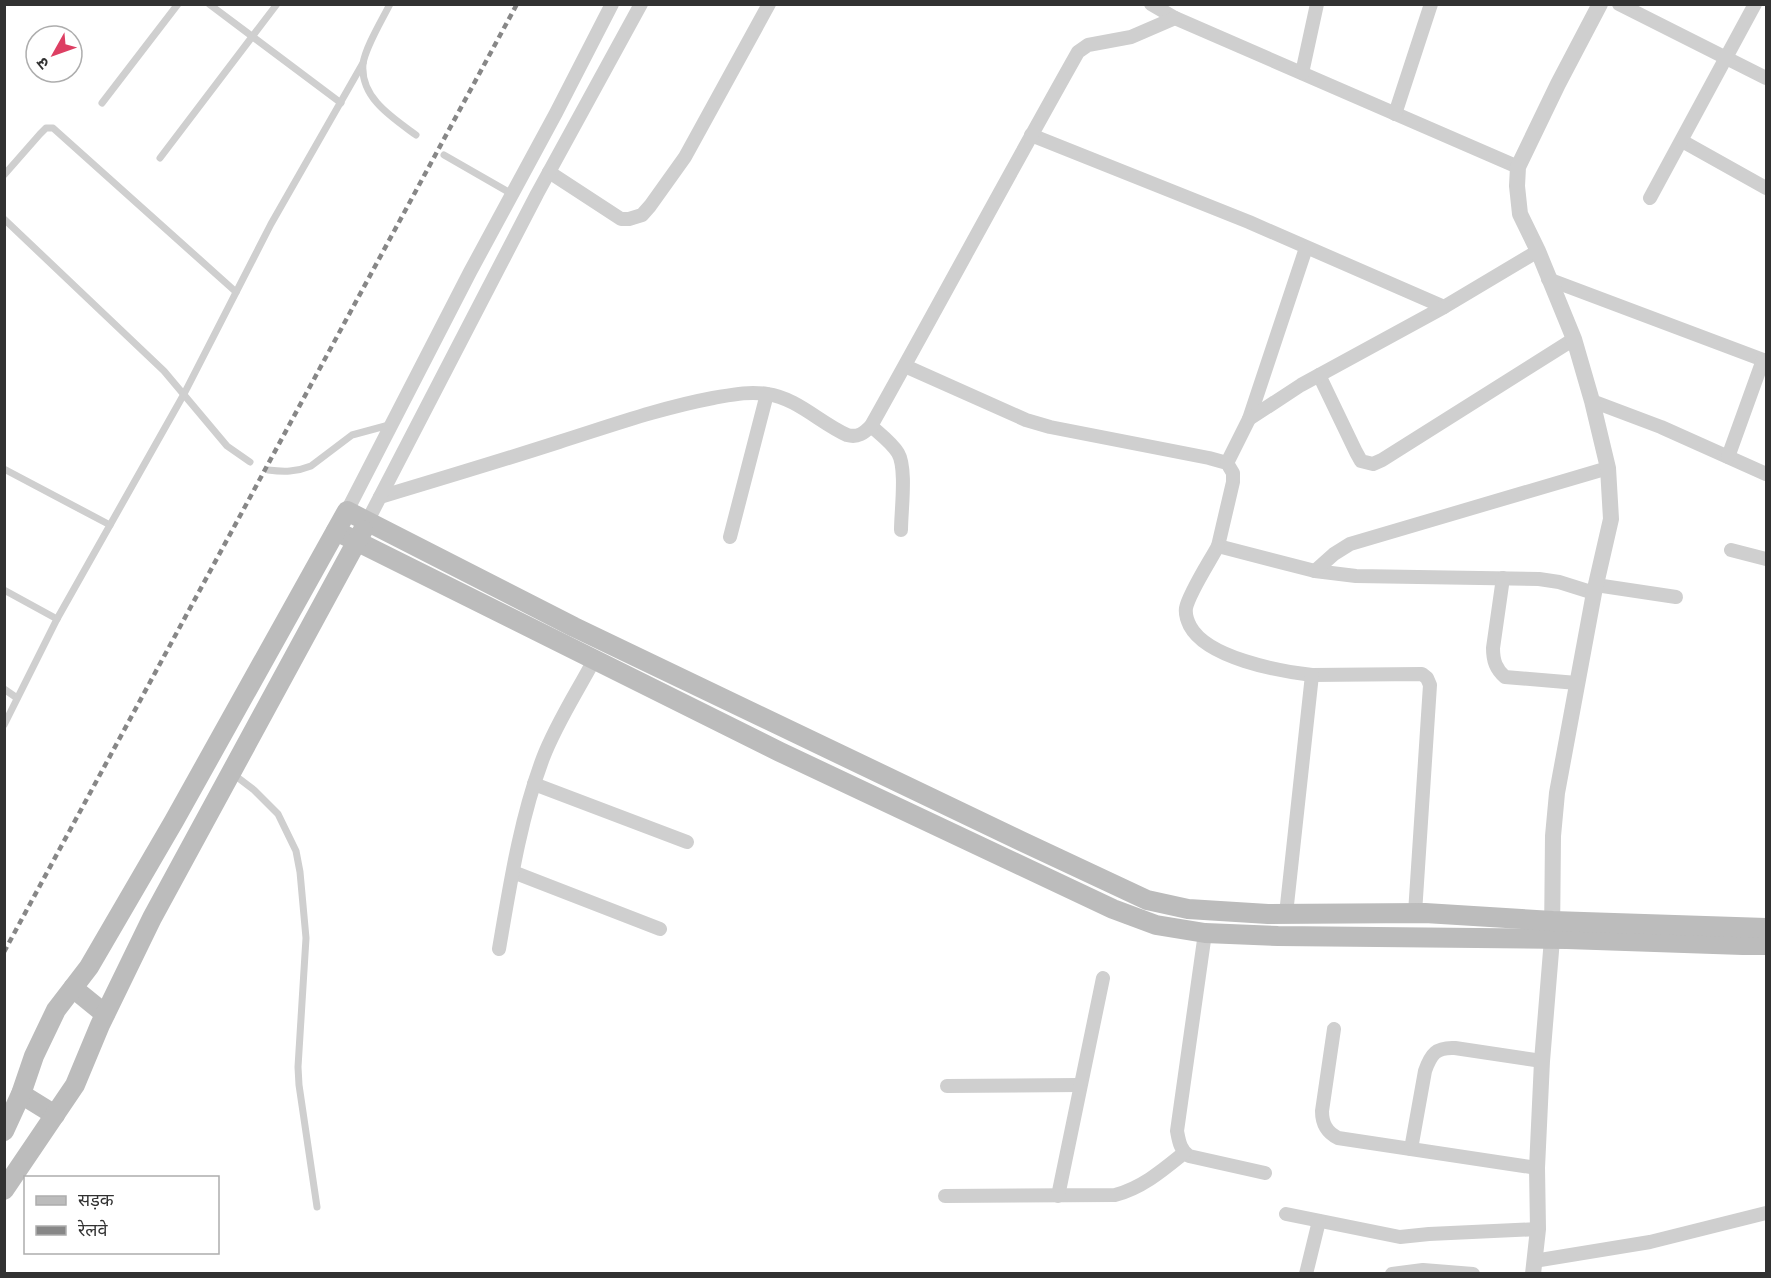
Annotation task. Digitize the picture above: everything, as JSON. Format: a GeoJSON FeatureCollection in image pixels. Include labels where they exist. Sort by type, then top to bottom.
{"type":"FeatureCollection","features":[{"type":"Feature","properties":{"kind":"main road"},"geometry":{"type":"LineString","coordinates":[[4,1131],[21,1094],[34,1056],[56,1010],[89,967],[174,821],[347,512],[584,632],[1147,900],[1188,909],[1286,914],[1415,913],[1553,930],[1767,945]]}},
{"type":"Feature","properties":{"kind":"main road"},"geometry":{"type":"LineString","coordinates":[[4,1190],[75,1085],[105,1014],[152,918],[367,522]]}},
{"type":"Feature","properties":{"kind":"main road"},"geometry":{"type":"LineString","coordinates":[[336,531],[780,752],[1113,909],[1156,925],[1205,933],[1278,936],[1767,928]]}},
{"type":"Feature","properties":{"kind":"main road"},"geometry":{"type":"LineString","coordinates":[[73,988],[105,1014]]}},
{"type":"Feature","properties":{"kind":"main road"},"geometry":{"type":"LineString","coordinates":[[21,1094],[55,1115]]}},
{"type":"Feature","properties":{"kind":"street"},"geometry":{"type":"LineString","coordinates":[[347,512],[612,4]]}},
{"type":"Feature","properties":{"kind":"street"},"geometry":{"type":"LineString","coordinates":[[367,522],[549,172],[641,4]]}},
{"type":"Feature","properties":{"kind":"street"},"geometry":{"type":"LineString","coordinates":[[549,172],[621,219],[629,219],[642,214],[685,157],[769,4]]}},
{"type":"Feature","properties":{"kind":"street"},"geometry":{"type":"LineString","coordinates":[[1151,4],[1175,18],[1518,167]]}},
{"type":"Feature","properties":{"kind":"street"},"geometry":{"type":"LineString","coordinates":[[1302,73],[1317,4]]}},
{"type":"Feature","properties":{"kind":"street"},"geometry":{"type":"LineString","coordinates":[[1395,114],[1431,4]]}},
{"type":"Feature","properties":{"kind":"street"},"geometry":{"type":"LineString","coordinates":[[1619,4],[1767,78]]}},
{"type":"Feature","properties":{"kind":"street"},"geometry":{"type":"LineString","coordinates":[[1650,198],[1755,4]]}},
{"type":"Feature","properties":{"kind":"street"},"geometry":{"type":"LineString","coordinates":[[1594,6],[1518,167],[1517,186],[1520,214],[1538,251],[1574,339],[1592,401],[1608,468],[1611,519],[1595,589],[1557,793],[1553,836],[1553,930],[1542,1061],[1538,1229],[1534,1267],[1767,1214]]}},
{"type":"Feature","properties":{"kind":"street"},"geometry":{"type":"LineString","coordinates":[[380,497],[685,403],[737,393],[767,394],[792,402],[848,435],[854,437],[863,434],[871,426],[1078,52],[1088,45],[1131,37],[1175,18]]}},
{"type":"Feature","properties":{"kind":"street"},"geometry":{"type":"LineString","coordinates":[[1031,135],[1249,222],[1444,307]]}},
{"type":"Feature","properties":{"kind":"street"},"geometry":{"type":"LineString","coordinates":[[1682,141],[1767,188]]}},
{"type":"Feature","properties":{"kind":"street"},"geometry":{"type":"LineString","coordinates":[[1227,464],[1249,419],[1306,248]]}},
{"type":"Feature","properties":{"kind":"street"},"geometry":{"type":"LineString","coordinates":[[1249,419],[1319,375],[1444,307],[1538,251]]}},
{"type":"Feature","properties":{"kind":"street"},"geometry":{"type":"LineString","coordinates":[[1548,279],[1765,360],[1728,457]]}},
{"type":"Feature","properties":{"kind":"street"},"geometry":{"type":"LineString","coordinates":[[1319,375],[1361,461],[1372,464],[1461,412],[1574,339]]}},
{"type":"Feature","properties":{"kind":"street"},"geometry":{"type":"LineString","coordinates":[[904,366],[1050,427],[1209,458],[1227,464],[1233,473],[1233,482],[1218,546],[1185,610],[1186,618],[1200,640],[1217,651],[1270,669],[1312,675],[1422,674],[1428,678],[1430,685],[1415,913]]}},
{"type":"Feature","properties":{"kind":"street"},"geometry":{"type":"LineString","coordinates":[[730,537],[767,394]]}},
{"type":"Feature","properties":{"kind":"street"},"geometry":{"type":"LineString","coordinates":[[1592,401],[1661,427],[1767,474]]}},
{"type":"Feature","properties":{"kind":"street"},"geometry":{"type":"LineString","coordinates":[[871,426],[892,446],[901,461],[903,472],[901,530]]}},
{"type":"Feature","properties":{"kind":"street"},"geometry":{"type":"LineString","coordinates":[[1315,571],[1334,554],[1350,544],[1608,468]]}},
{"type":"Feature","properties":{"kind":"street"},"geometry":{"type":"LineString","coordinates":[[1218,546],[1315,571],[1356,576],[1539,579],[1595,589],[1676,597]]}},
{"type":"Feature","properties":{"kind":"street"},"geometry":{"type":"LineString","coordinates":[[1731,550],[1767,559]]}},
{"type":"Feature","properties":{"kind":"street"},"geometry":{"type":"LineString","coordinates":[[1503,578],[1493,648],[1493,660],[1499,672],[1505,677],[1514,679],[1577,683]]}},
{"type":"Feature","properties":{"kind":"street"},"geometry":{"type":"LineString","coordinates":[[499,949],[513,872],[534,784],[550,741],[594,660]]}},
{"type":"Feature","properties":{"kind":"street"},"geometry":{"type":"LineString","coordinates":[[1286,914],[1312,675]]}},
{"type":"Feature","properties":{"kind":"street"},"geometry":{"type":"LineString","coordinates":[[534,784],[687,842]]}},
{"type":"Feature","properties":{"kind":"street"},"geometry":{"type":"LineString","coordinates":[[513,872],[660,929]]}},
{"type":"Feature","properties":{"kind":"street"},"geometry":{"type":"LineString","coordinates":[[1205,933],[1177,1131],[1179,1140],[1184,1153],[1189,1156],[1265,1173]]}},
{"type":"Feature","properties":{"kind":"street"},"geometry":{"type":"LineString","coordinates":[[1058,1196],[1103,978]]}},
{"type":"Feature","properties":{"kind":"street"},"geometry":{"type":"LineString","coordinates":[[1334,1029],[1322,1111],[1322,1120],[1331,1135],[1338,1138],[1538,1168]]}},
{"type":"Feature","properties":{"kind":"street"},"geometry":{"type":"LineString","coordinates":[[1411,1149],[1425,1071],[1436,1051],[1445,1047],[1542,1061]]}},
{"type":"Feature","properties":{"kind":"street"},"geometry":{"type":"LineString","coordinates":[[946,1086],[1080,1085]]}},
{"type":"Feature","properties":{"kind":"street"},"geometry":{"type":"LineString","coordinates":[[945,1196],[1106,1196],[1126,1192],[1158,1174],[1184,1153]]}},
{"type":"Feature","properties":{"kind":"street"},"geometry":{"type":"LineString","coordinates":[[1286,1214],[1400,1237],[1538,1229]]}},
{"type":"Feature","properties":{"kind":"street"},"geometry":{"type":"LineString","coordinates":[[1306,1274],[1318,1221]]}},
{"type":"Feature","properties":{"kind":"street"},"geometry":{"type":"LineString","coordinates":[[1392,1274],[1423,1270],[1473,1274]]}},
{"type":"Feature","properties":{"kind":"lane"},"geometry":{"type":"LineString","coordinates":[[102,103],[178,4]]}},
{"type":"Feature","properties":{"kind":"lane"},"geometry":{"type":"LineString","coordinates":[[209,4],[340,103]]}},
{"type":"Feature","properties":{"kind":"lane"},"geometry":{"type":"LineString","coordinates":[[160,158],[278,4]]}},
{"type":"Feature","properties":{"kind":"lane"},"geometry":{"type":"LineString","coordinates":[[4,725],[57,619],[184,394],[271,224],[363,63],[390,4]]}},
{"type":"Feature","properties":{"kind":"lane"},"geometry":{"type":"LineString","coordinates":[[363,63],[364,78],[369,91],[380,107],[416,135]]}},
{"type":"Feature","properties":{"kind":"lane"},"geometry":{"type":"LineString","coordinates":[[4,175],[46,128],[53,128],[236,292]]}},
{"type":"Feature","properties":{"kind":"lane"},"geometry":{"type":"LineString","coordinates":[[444,155],[512,194]]}},
{"type":"Feature","properties":{"kind":"lane"},"geometry":{"type":"LineString","coordinates":[[5,221],[164,371],[227,446],[250,462]]}},
{"type":"Feature","properties":{"kind":"lane"},"geometry":{"type":"LineString","coordinates":[[268,470],[297,471],[311,466],[352,435],[392,425]]}},
{"type":"Feature","properties":{"kind":"lane"},"geometry":{"type":"LineString","coordinates":[[4,469],[110,525]]}},
{"type":"Feature","properties":{"kind":"lane"},"geometry":{"type":"LineString","coordinates":[[4,590],[57,619]]}},
{"type":"Feature","properties":{"kind":"lane"},"geometry":{"type":"LineString","coordinates":[[4,689],[17,698]]}},
{"type":"Feature","properties":{"kind":"lane"},"geometry":{"type":"LineString","coordinates":[[231,772],[254,790],[278,814],[296,851],[306,938],[298,1067],[299,1086],[316,1207]]}},
{"type":"Feature","properties":{"kind":"railway"},"geometry":{"type":"LineString","coordinates":[[4,952],[517,4]]}}]}
